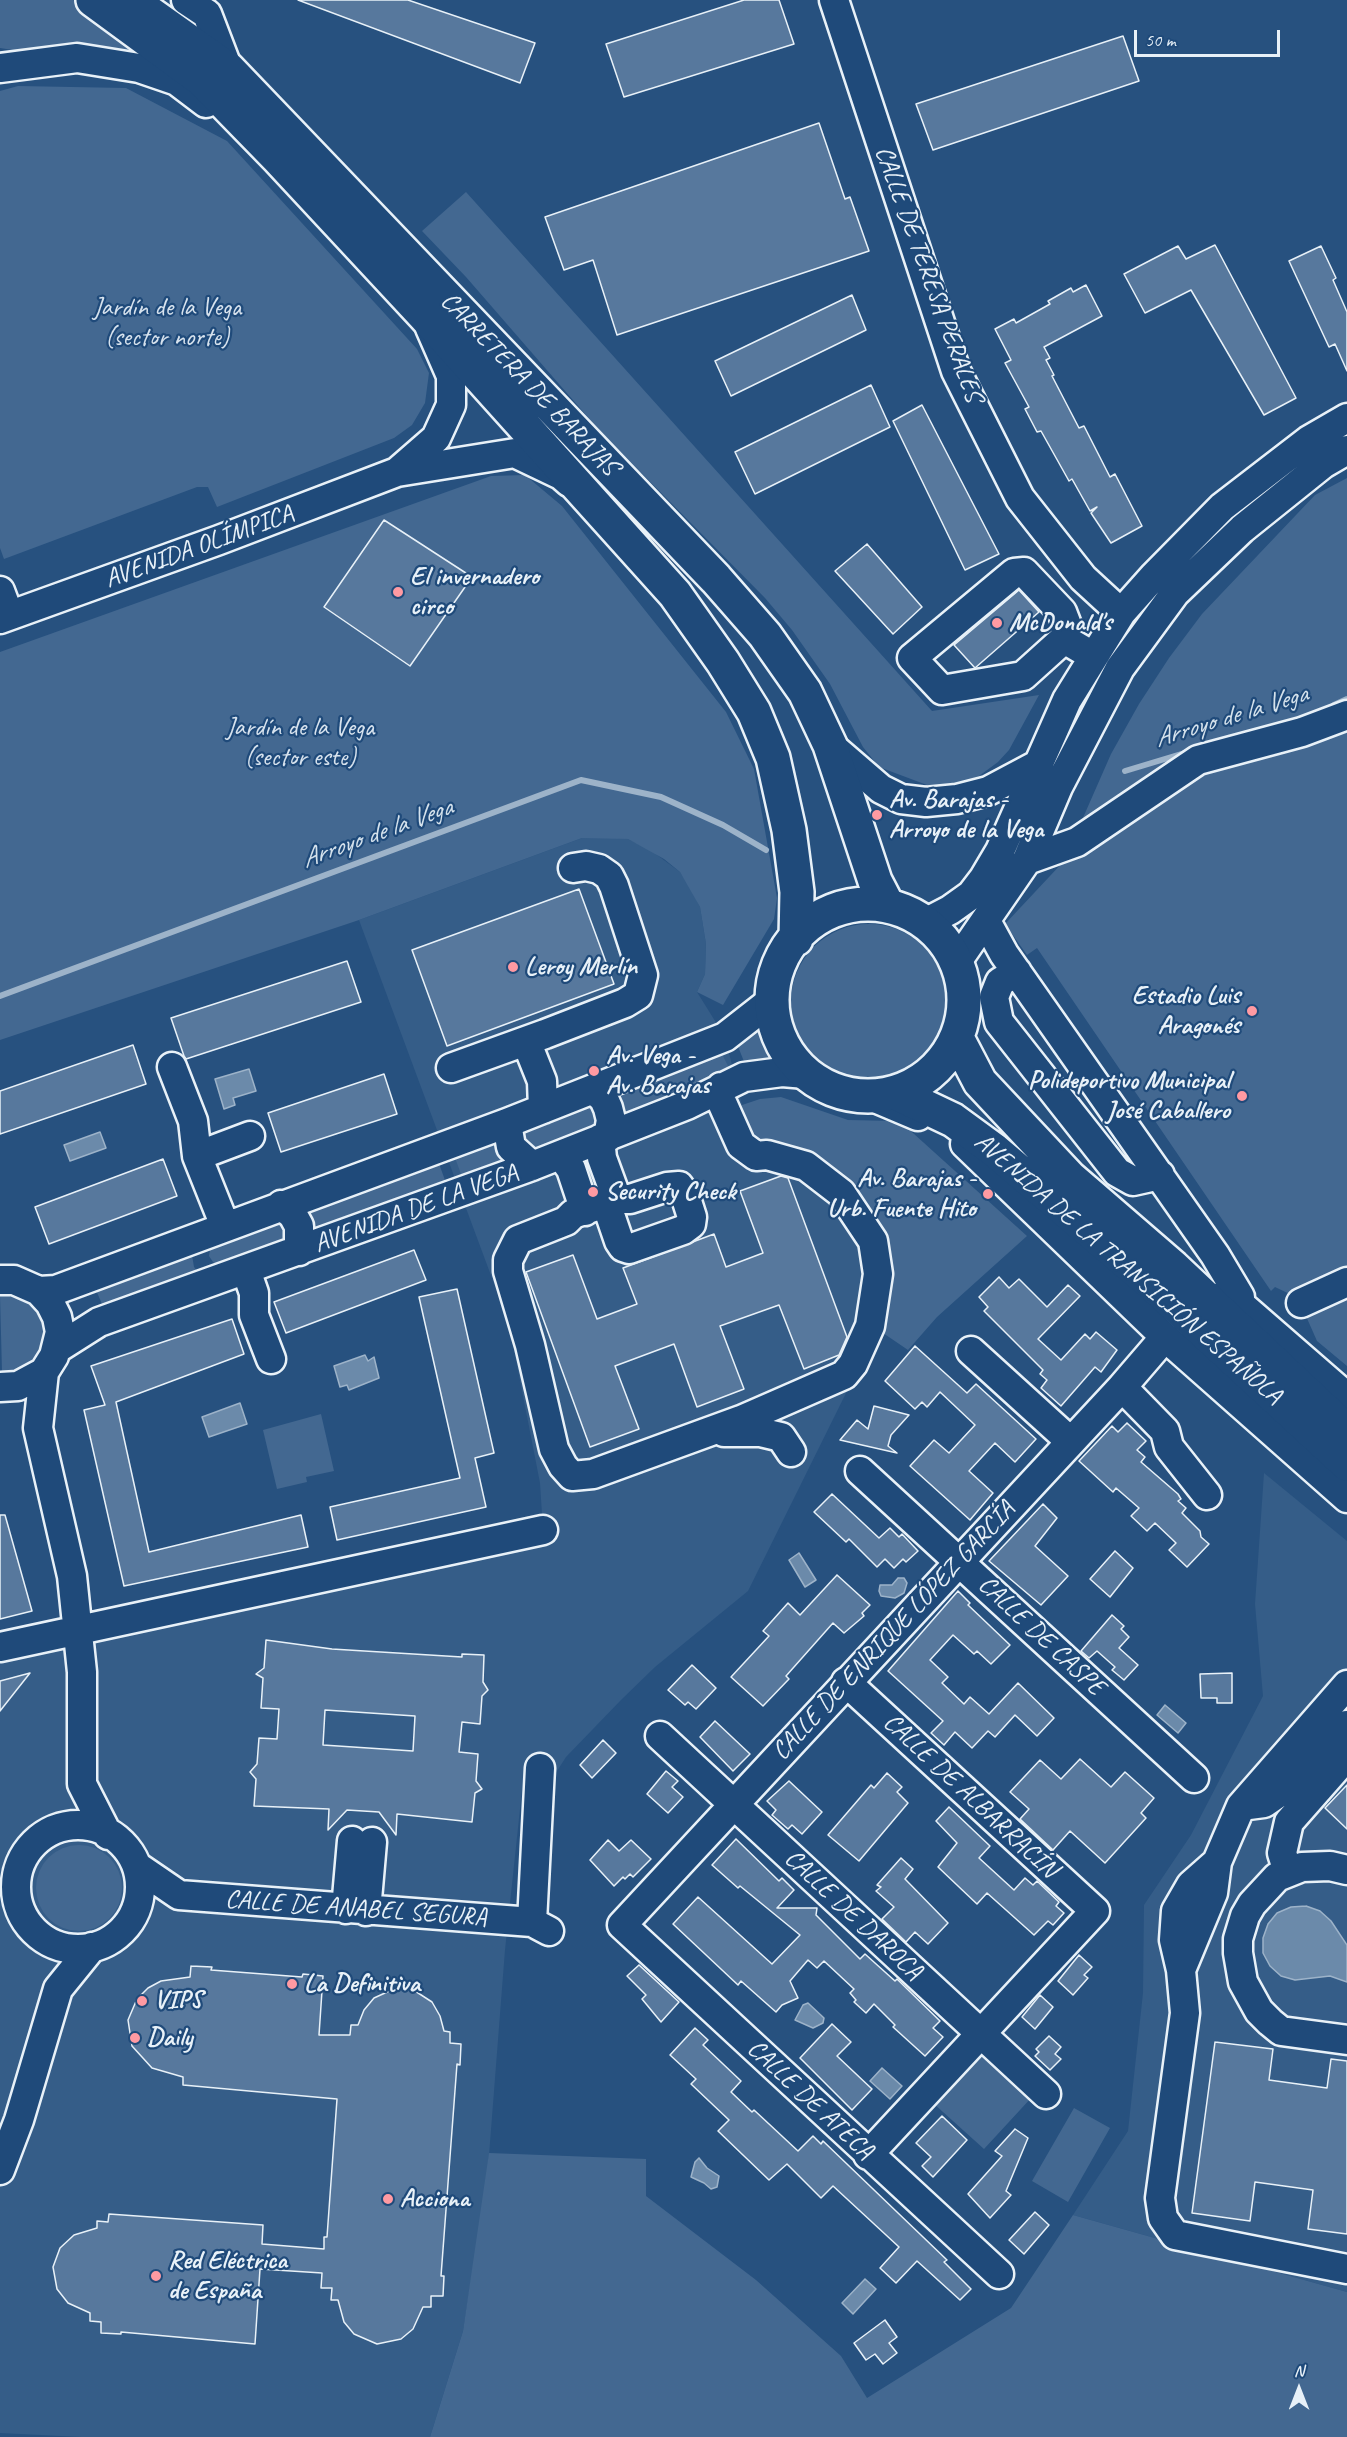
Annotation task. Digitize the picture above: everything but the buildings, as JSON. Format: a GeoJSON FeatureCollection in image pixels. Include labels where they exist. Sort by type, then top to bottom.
{"type":"FeatureCollection","features":[{"type":"Feature","properties":{"kind":"main road"},"geometry":{"type":"LineString","coordinates":[[93,0],[202,80],[424,315],[675,594],[723,662],[754,712],[773,758],[789,830],[797,892],[796,939]]}},
{"type":"Feature","properties":{"kind":"main road","name":"CARRETERA DE BARAJAS"},"geometry":{"type":"LineString","coordinates":[[131,0],[228,69],[716,579],[765,635],[805,692],[830,745],[881,894]]}},
{"type":"Feature","properties":{"kind":"main road"},"geometry":{"type":"LineString","coordinates":[[881,894],[925,923],[942,937],[962,975],[965,1007],[957,1038],[931,1074],[885,1095],[840,1093],[806,1074],[782,1043],[771,1001],[774,976],[783,955],[820,916],[881,894]]}},
{"type":"Feature","properties":{"kind":"main road","name":"AVENIDA DE LA TRANSICIÓN ESPAÑOLA"},"geometry":{"type":"LineString","coordinates":[[957,1038],[980,1082],[1062,1170],[1181,1272],[1347,1431]]}},
{"type":"Feature","properties":{"kind":"main road","name":"AVENIDA DE LA TRANSICIÓN ESPAÑOLA"},"geometry":{"type":"LineString","coordinates":[[885,1095],[953,1120],[994,1150],[1154,1286],[1347,1464]]}},
{"type":"Feature","properties":{"kind":"street"},"geometry":{"type":"LineString","coordinates":[[186,0],[207,14],[228,69]]}},
{"type":"Feature","properties":{"kind":"street","name":"CALLE DE TERESA PERALES"},"geometry":{"type":"LineString","coordinates":[[834,0],[956,371],[1020,498],[1083,578],[1121,614]]}},
{"type":"Feature","properties":{"kind":"street"},"geometry":{"type":"LineString","coordinates":[[0,57],[56,61]]}},
{"type":"Feature","properties":{"kind":"street"},"geometry":{"type":"LineString","coordinates":[[0,68],[77,58],[139,68],[177,81],[279,159]]}},
{"type":"Feature","properties":{"kind":"street","name":"AVENIDA OLÍMPICA"},"geometry":{"type":"LineString","coordinates":[[397,472],[436,438],[451,405],[451,376],[424,315]]}},
{"type":"Feature","properties":{"kind":"street"},"geometry":{"type":"LineString","coordinates":[[925,923],[950,910],[971,895],[984,878],[1000,850],[1035,766],[1067,700],[1121,614],[1154,576],[1222,507],[1309,440],[1347,418]]}},
{"type":"Feature","properties":{"kind":"street"},"geometry":{"type":"LineString","coordinates":[[956,963],[1027,860],[1094,712],[1120,668],[1174,593],[1242,529],[1323,464],[1347,450]]}},
{"type":"Feature","properties":{"kind":"street","name":"AVENIDA OLÍMPICA"},"geometry":{"type":"LineString","coordinates":[[3,608],[250,529],[397,472],[515,453],[561,475],[596,506]]}},
{"type":"Feature","properties":{"kind":"street"},"geometry":{"type":"LineString","coordinates":[[1024,572],[1062,612],[1067,625],[1064,639],[1023,676],[942,690],[912,658],[1014,573],[1024,572]]}},
{"type":"Feature","properties":{"kind":"street"},"geometry":{"type":"LineString","coordinates":[[1064,639],[1093,656]]}},
{"type":"Feature","properties":{"kind":"street"},"geometry":{"type":"LineString","coordinates":[[1027,860],[1077,842],[1198,760],[1302,732],[1347,715]]}},
{"type":"Feature","properties":{"kind":"street"},"geometry":{"type":"LineString","coordinates":[[830,745],[881,789],[901,799],[926,802],[957,800],[988,791],[1035,766]]}},
{"type":"Feature","properties":{"kind":"street"},"geometry":{"type":"LineString","coordinates":[[452,1068],[625,1003],[638,995],[644,975],[609,876],[599,869],[586,866],[573,868]]}},
{"type":"Feature","properties":{"kind":"street"},"geometry":{"type":"LineString","coordinates":[[986,921],[1004,954],[1215,1255],[1240,1297],[1240,1304]]}},
{"type":"Feature","properties":{"kind":"street"},"geometry":{"type":"LineString","coordinates":[[1017,972],[1000,982],[994,997],[999,1022],[1117,1172],[1133,1181],[1160,1175]]}},
{"type":"Feature","properties":{"kind":"street","name":"AVENIDA DE LA VEGA"},"geometry":{"type":"LineString","coordinates":[[13,1280],[56,1290],[212,1230],[507,1123],[725,1037],[771,1001]]}},
{"type":"Feature","properties":{"kind":"street"},"geometry":{"type":"LineString","coordinates":[[535,1037],[568,1088],[604,1099],[608,1108],[611,1120],[604,1138],[602,1158],[603,1204]]}},
{"type":"Feature","properties":{"kind":"street"},"geometry":{"type":"LineString","coordinates":[[535,1037],[542,1082],[543,1109]]}},
{"type":"Feature","properties":{"kind":"street"},"geometry":{"type":"LineString","coordinates":[[172,1067],[193,1121],[196,1156],[212,1230],[200,1250],[206,1269],[217,1281]]}},
{"type":"Feature","properties":{"kind":"street","name":"AVENIDA DE LA VEGA"},"geometry":{"type":"LineString","coordinates":[[58,1348],[99,1322],[217,1281],[250,1282],[299,1251],[561,1155],[687,1105],[744,1077],[782,1072],[806,1074]]}},
{"type":"Feature","properties":{"kind":"street"},"geometry":{"type":"LineString","coordinates":[[603,1204],[573,1214],[566,1221],[518,1240],[508,1260],[508,1271],[530,1345],[554,1449],[563,1466],[572,1476],[593,1474],[710,1431],[820,1388],[844,1375],[853,1364],[870,1326],[878,1274],[873,1241],[841,1193],[806,1166],[767,1155],[756,1156],[741,1145],[720,1098],[721,1087]]}},
{"type":"Feature","properties":{"kind":"street"},"geometry":{"type":"LineString","coordinates":[[885,1095],[946,1128],[1165,1337],[1347,1498]]}},
{"type":"Feature","properties":{"kind":"street","name":"AVENIDA DE LA VEGA"},"geometry":{"type":"LineString","coordinates":[[507,1123],[511,1147],[532,1166]]}},
{"type":"Feature","properties":{"kind":"street"},"geometry":{"type":"LineString","coordinates":[[196,1156],[250,1136]]}},
{"type":"Feature","properties":{"kind":"street"},"geometry":{"type":"LineString","coordinates":[[561,1155],[603,1204]]}},
{"type":"Feature","properties":{"kind":"street","name":"AVENIDA DE LA VEGA"},"geometry":{"type":"LineString","coordinates":[[281,1205],[293,1215],[299,1226],[299,1251]]}},
{"type":"Feature","properties":{"kind":"street"},"geometry":{"type":"LineString","coordinates":[[1181,1272],[1212,1262],[1215,1255]]}},
{"type":"Feature","properties":{"kind":"street"},"geometry":{"type":"LineString","coordinates":[[1181,1272],[1240,1304],[1347,1397]]}},
{"type":"Feature","properties":{"kind":"street"},"geometry":{"type":"LineString","coordinates":[[13,1280],[50,1303],[57,1317],[60,1332],[58,1348],[44,1372],[32,1381],[2,1388],[38,1428]]}},
{"type":"Feature","properties":{"kind":"street"},"geometry":{"type":"LineString","coordinates":[[250,1282],[271,1309],[280,1356]]}},
{"type":"Feature","properties":{"kind":"street"},"geometry":{"type":"LineString","coordinates":[[1301,1303],[1347,1282]]}},
{"type":"Feature","properties":{"kind":"street","name":"CALLE DE ENRIQUE LÓPEZ GARCÍA"},"geometry":{"type":"LineString","coordinates":[[621,1925],[1122,1387],[1165,1337]]}},
{"type":"Feature","properties":{"kind":"street"},"geometry":{"type":"LineString","coordinates":[[971,1351],[1070,1441]]}},
{"type":"Feature","properties":{"kind":"street"},"geometry":{"type":"LineString","coordinates":[[21,1919],[64,1948],[78,1950],[92,1947],[121,1931],[132,1918],[139,1906],[141,1886],[138,1867],[133,1856],[108,1834],[82,1784],[82,1671],[72,1576],[38,1428],[44,1372]]}},
{"type":"Feature","properties":{"kind":"street"},"geometry":{"type":"LineString","coordinates":[[1122,1387],[1166,1431],[1169,1447],[1207,1495]]}},
{"type":"Feature","properties":{"kind":"street"},"geometry":{"type":"LineString","coordinates":[[710,1431],[760,1432],[781,1437],[791,1452]]}},
{"type":"Feature","properties":{"kind":"street","name":"CALLE DE CASPE"},"geometry":{"type":"LineString","coordinates":[[860,1471],[1194,1778]]}},
{"type":"Feature","properties":{"kind":"street"},"geometry":{"type":"LineString","coordinates":[[0,1647],[543,1530]]}},
{"type":"Feature","properties":{"kind":"street","name":"CALLE DE ALBARRACÍN"},"geometry":{"type":"LineString","coordinates":[[846,1682],[1095,1911],[982,2035]]}},
{"type":"Feature","properties":{"kind":"street"},"geometry":{"type":"LineString","coordinates":[[1347,1684],[1241,1806],[1217,1862],[1191,1885],[1176,1911],[1174,1940],[1181,1970],[1185,2013],[1160,2198],[1163,2217],[1175,2235],[1347,2269]]}},
{"type":"Feature","properties":{"kind":"street"},"geometry":{"type":"LineString","coordinates":[[1241,1806],[1264,1803],[1293,1783],[1347,1725]]}},
{"type":"Feature","properties":{"kind":"street","name":"CALLE DE DAROCA"},"geometry":{"type":"LineString","coordinates":[[660,1736],[1046,2094]]}},
{"type":"Feature","properties":{"kind":"street"},"geometry":{"type":"LineString","coordinates":[[1288,1872],[1282,1853],[1289,1822],[1347,1756]]}},
{"type":"Feature","properties":{"kind":"street","name":"CALLE DE ANABEL SEGURA"},"geometry":{"type":"LineString","coordinates":[[138,1867],[179,1895],[541,1927],[540,1768]]}},
{"type":"Feature","properties":{"kind":"street"},"geometry":{"type":"LineString","coordinates":[[0,1879],[23,1858],[32,1845],[51,1831],[82,1784]]}},
{"type":"Feature","properties":{"kind":"street"},"geometry":{"type":"LineString","coordinates":[[51,1831],[82,1825],[108,1834]]}},
{"type":"Feature","properties":{"kind":"street"},"geometry":{"type":"LineString","coordinates":[[356,1910],[362,1842]]}},
{"type":"Feature","properties":{"kind":"street"},"geometry":{"type":"LineString","coordinates":[[23,1858],[17,1874],[16,1890],[21,1919],[58,1989]]}},
{"type":"Feature","properties":{"kind":"street"},"geometry":{"type":"LineString","coordinates":[[1347,1870],[1315,1866],[1288,1872],[1269,1884],[1245,1916],[1238,1946],[1243,1982],[1259,2011],[1281,2031],[1347,2040]]}},
{"type":"Feature","properties":{"kind":"street"},"geometry":{"type":"LineString","coordinates":[[132,1918],[179,1895]]}},
{"type":"Feature","properties":{"kind":"street","name":"CALLE DE ATECA"},"geometry":{"type":"LineString","coordinates":[[621,1925],[999,2274]]}},
{"type":"Feature","properties":{"kind":"street"},"geometry":{"type":"LineString","coordinates":[[1,2166],[19,2120],[58,1989],[92,1947]]}},
{"type":"Feature","properties":{"kind":"street"},"geometry":{"type":"LineString","coordinates":[[868,2155],[982,2035]]}},
{"type":"Feature","properties":{"kind":"shaded area"},"geometry":{"type":"Polygon","coordinates":[[[582,838],[628,839],[649,849],[680,872],[689,885],[700,907],[706,944],[705,974],[697,992],[725,1037],[742,1105],[742,1116],[837,1173],[888,1293],[883,1333],[869,1359],[852,1381],[748,1591],[655,1667],[566,1757],[550,1782],[523,1781],[505,1950],[487,2181],[463,2331],[430,2437],[81,2437],[0,2433],[0,1647],[543,1530],[540,1483],[509,1324],[359,920],[582,838]]]}},
{"type":"Feature","properties":{"kind":"shaded area"},"geometry":{"type":"Polygon","coordinates":[[[249,1069],[256,1091],[233,1098],[235,1105],[224,1109],[215,1079],[249,1069]]]}},
{"type":"Feature","properties":{"kind":"shaded area"},"geometry":{"type":"Polygon","coordinates":[[[100,1132],[106,1148],[70,1161],[64,1145],[100,1132]]]}},
{"type":"Feature","properties":{"kind":"shaded area"},"geometry":{"type":"Polygon","coordinates":[[[365,1355],[368,1361],[374,1357],[379,1378],[349,1390],[347,1385],[340,1387],[334,1366],[365,1355]]]}},
{"type":"Feature","properties":{"kind":"shaded area"},"geometry":{"type":"Polygon","coordinates":[[[240,1403],[247,1424],[209,1437],[202,1417],[240,1403]]]}},
{"type":"Feature","properties":{"kind":"shaded area"},"geometry":{"type":"Polygon","coordinates":[[[1264,1473],[1347,1541],[1347,2292],[1073,2215],[1128,2131],[1143,1993],[1144,1905],[1191,1835],[1263,1696],[1255,1604],[1264,1473]]]}},
{"type":"Feature","properties":{"kind":"shaded area"},"geometry":{"type":"Polygon","coordinates":[[[799,1553],[816,1580],[805,1587],[789,1560],[799,1553]]]}},
{"type":"Feature","properties":{"kind":"shaded area"},"geometry":{"type":"Polygon","coordinates":[[[898,1578],[904,1578],[907,1583],[904,1593],[895,1598],[881,1596],[880,1585],[892,1585],[898,1578]]]}},
{"type":"Feature","properties":{"kind":"shaded area"},"geometry":{"type":"Polygon","coordinates":[[[1165,1705],[1186,1723],[1178,1733],[1157,1715],[1165,1705]]]}},
{"type":"Feature","properties":{"kind":"shaded area"},"geometry":{"type":"Polygon","coordinates":[[[1306,1906],[1320,1911],[1331,1921],[1347,1945],[1347,1982],[1330,1976],[1295,1980],[1281,1976],[1270,1966],[1263,1953],[1263,1938],[1268,1924],[1277,1913],[1291,1907],[1306,1906]]]}},
{"type":"Feature","properties":{"kind":"shaded area"},"geometry":{"type":"Polygon","coordinates":[[[808,2003],[824,2018],[823,2023],[813,2028],[795,2020],[803,2005],[808,2003]]]}},
{"type":"Feature","properties":{"kind":"shaded area"},"geometry":{"type":"Polygon","coordinates":[[[882,2068],[902,2086],[890,2099],[870,2081],[882,2068]]]}},
{"type":"Feature","properties":{"kind":"shaded area"},"geometry":{"type":"Polygon","coordinates":[[[699,2158],[707,2168],[719,2176],[717,2187],[711,2189],[691,2177],[695,2162],[699,2158]]]}},
{"type":"Feature","properties":{"kind":"shaded area"},"geometry":{"type":"Polygon","coordinates":[[[865,2279],[876,2289],[853,2314],[842,2303],[865,2279]]]}},
{"type":"Feature","properties":{"kind":"green space"},"geometry":{"type":"Polygon","coordinates":[[[0,0],[73,0],[184,77],[0,48],[0,0]]]}},
{"type":"Feature","properties":{"kind":"green space","name":"Jardín de la Vega (sector norte)"},"geometry":{"type":"Polygon","coordinates":[[[18,86],[126,88],[227,141],[417,349],[429,373],[425,403],[412,425],[394,438],[217,507],[208,487],[197,487],[4,559],[0,548],[0,91],[18,86]]]}},
{"type":"Feature","properties":{"kind":"green space"},"geometry":{"type":"Polygon","coordinates":[[[466,192],[932,711],[1039,695],[1009,750],[998,762],[979,776],[954,785],[927,785],[879,767],[863,747],[830,684],[792,630],[765,598],[599,430],[466,277],[422,231],[466,192]]]}},
{"type":"Feature","properties":{"kind":"green space","name":"Jardín de la Vega (sector este)"},"geometry":{"type":"Polygon","coordinates":[[[525,475],[562,506],[726,712],[754,769],[777,898],[774,919],[723,1005],[697,992],[705,974],[706,944],[700,907],[680,872],[664,859],[628,839],[582,838],[359,920],[0,1040],[0,652],[491,476],[525,475]]]}},
{"type":"Feature","properties":{"kind":"green space","name":"Polideportivo Municipal José Caballero"},"geometry":{"type":"Polygon","coordinates":[[[1347,478],[1347,1366],[1317,1341],[1298,1298],[1275,1287],[1271,1291],[1037,948],[1027,955],[1005,924],[1064,861],[1111,754],[1139,704],[1169,658],[1202,614],[1315,495],[1347,478]]]}},
{"type":"Feature","properties":{"kind":"green space"},"geometry":{"type":"Polygon","coordinates":[[[869,924],[884,925],[899,930],[924,947],[941,972],[946,987],[946,1017],[941,1032],[924,1057],[899,1074],[884,1079],[869,1080],[854,1079],[839,1074],[814,1057],[797,1032],[792,1017],[791,1002],[792,987],[797,972],[814,947],[839,930],[854,925],[869,924]]]}},
{"type":"Feature","properties":{"kind":"green space"},"geometry":{"type":"Polygon","coordinates":[[[762,1025],[779,1060],[745,1064],[735,1039],[762,1025]]]}},
{"type":"Feature","properties":{"kind":"green space"},"geometry":{"type":"Polygon","coordinates":[[[720,1050],[730,1070],[698,1087],[619,1119],[610,1094],[720,1050]]]}},
{"type":"Feature","properties":{"kind":"green space"},"geometry":{"type":"Polygon","coordinates":[[[781,1097],[848,1120],[894,1121],[903,1124],[1027,1236],[937,1317],[908,1350],[883,1333],[888,1293],[870,1215],[757,1142],[749,1133],[742,1116],[742,1105],[760,1099],[781,1097]]]}},
{"type":"Feature","properties":{"kind":"green space"},"geometry":{"type":"Polygon","coordinates":[[[581,1104],[594,1105],[598,1124],[592,1129],[528,1150],[519,1130],[581,1104]]]}},
{"type":"Feature","properties":{"kind":"green space"},"geometry":{"type":"Polygon","coordinates":[[[499,1135],[507,1160],[462,1177],[453,1152],[499,1135]]]}},
{"type":"Feature","properties":{"kind":"green space"},"geometry":{"type":"Polygon","coordinates":[[[437,1158],[446,1183],[309,1234],[300,1209],[437,1158]]]}},
{"type":"Feature","properties":{"kind":"green space"},"geometry":{"type":"Polygon","coordinates":[[[269,1220],[289,1224],[286,1242],[218,1265],[213,1262],[209,1256],[211,1244],[269,1220]]]}},
{"type":"Feature","properties":{"kind":"green space"},"geometry":{"type":"Polygon","coordinates":[[[191,1249],[194,1267],[199,1274],[146,1293],[102,1304],[96,1290],[191,1249]]]}},
{"type":"Feature","properties":{"kind":"green space"},"geometry":{"type":"Polygon","coordinates":[[[0,1296],[18,1297],[39,1311],[46,1335],[37,1359],[27,1367],[2,1372],[0,1296]]]}},
{"type":"Feature","properties":{"kind":"green space"},"geometry":{"type":"Polygon","coordinates":[[[321,1414],[334,1471],[306,1477],[307,1482],[277,1489],[263,1430],[321,1414]]]}},
{"type":"Feature","properties":{"kind":"green space"},"geometry":{"type":"Polygon","coordinates":[[[79,1845],[96,1848],[110,1857],[119,1871],[122,1888],[119,1905],[110,1919],[96,1928],[79,1931],[62,1928],[48,1919],[39,1905],[36,1888],[39,1871],[48,1857],[62,1848],[79,1845]]]}},
{"type":"Feature","properties":{"kind":"green space"},"geometry":{"type":"Polygon","coordinates":[[[981,2050],[1032,2097],[984,2149],[933,2103],[981,2050]]]}},
{"type":"Feature","properties":{"kind":"green space"},"geometry":{"type":"Polygon","coordinates":[[[1074,2108],[1110,2128],[1068,2202],[1032,2181],[1074,2108]]]}},
{"type":"Feature","properties":{"kind":"green space"},"geometry":{"type":"Polygon","coordinates":[[[489,2153],[646,2159],[646,2196],[756,2280],[841,2356],[867,2398],[1011,2308],[1073,2215],[1347,2292],[1347,2437],[430,2437],[463,2331],[489,2153]]]}},
{"type":"Feature","properties":{"kind":"waterway","name":"Arroyo de la Vega"},"geometry":{"type":"LineString","coordinates":[[1334,705],[1347,699]]}},
{"type":"Feature","properties":{"kind":"waterway","name":"Arroyo de la Vega"},"geometry":{"type":"LineString","coordinates":[[1125,771],[1188,752]]}},
{"type":"Feature","properties":{"kind":"waterway","name":"Arroyo de la Vega"},"geometry":{"type":"LineString","coordinates":[[0,996],[581,780],[661,797],[723,825],[766,850]]}},
{"type":"Feature","properties":{"kind":"place","name":"El invernadero circo"},"geometry":{"type":"Point","coordinates":[398,592]}},
{"type":"Feature","properties":{"kind":"place","name":"McDonald's"},"geometry":{"type":"Point","coordinates":[997,623]}},
{"type":"Feature","properties":{"kind":"place","name":"Av. Barajas - Arroyo de la Vega"},"geometry":{"type":"Point","coordinates":[877,815]}},
{"type":"Feature","properties":{"kind":"place","name":"Leroy Merlín"},"geometry":{"type":"Point","coordinates":[513,967]}},
{"type":"Feature","properties":{"kind":"place","name":"Estadio Luis Aragonés"},"geometry":{"type":"Point","coordinates":[1252,1011]}},
{"type":"Feature","properties":{"kind":"place","name":"Av. Vega - Av. Barajas"},"geometry":{"type":"Point","coordinates":[594,1071]}},
{"type":"Feature","properties":{"kind":"place","name":"Polideportivo Municipal José Caballero"},"geometry":{"type":"Point","coordinates":[1242,1096]}},
{"type":"Feature","properties":{"kind":"place","name":"Security Check"},"geometry":{"type":"Point","coordinates":[593,1192]}},
{"type":"Feature","properties":{"kind":"place","name":"Av. Barajas - Urb. Fuente Hito"},"geometry":{"type":"Point","coordinates":[988,1194]}},
{"type":"Feature","properties":{"kind":"place","name":"La Definitiva"},"geometry":{"type":"Point","coordinates":[292,1984]}},
{"type":"Feature","properties":{"kind":"place","name":"VIPS"},"geometry":{"type":"Point","coordinates":[142,2001]}},
{"type":"Feature","properties":{"kind":"place","name":"Daily"},"geometry":{"type":"Point","coordinates":[135,2038]}},
{"type":"Feature","properties":{"kind":"place","name":"Acciona"},"geometry":{"type":"Point","coordinates":[388,2199]}},
{"type":"Feature","properties":{"kind":"place","name":"Red Eléctrica de España"},"geometry":{"type":"Point","coordinates":[156,2276]}}]}
